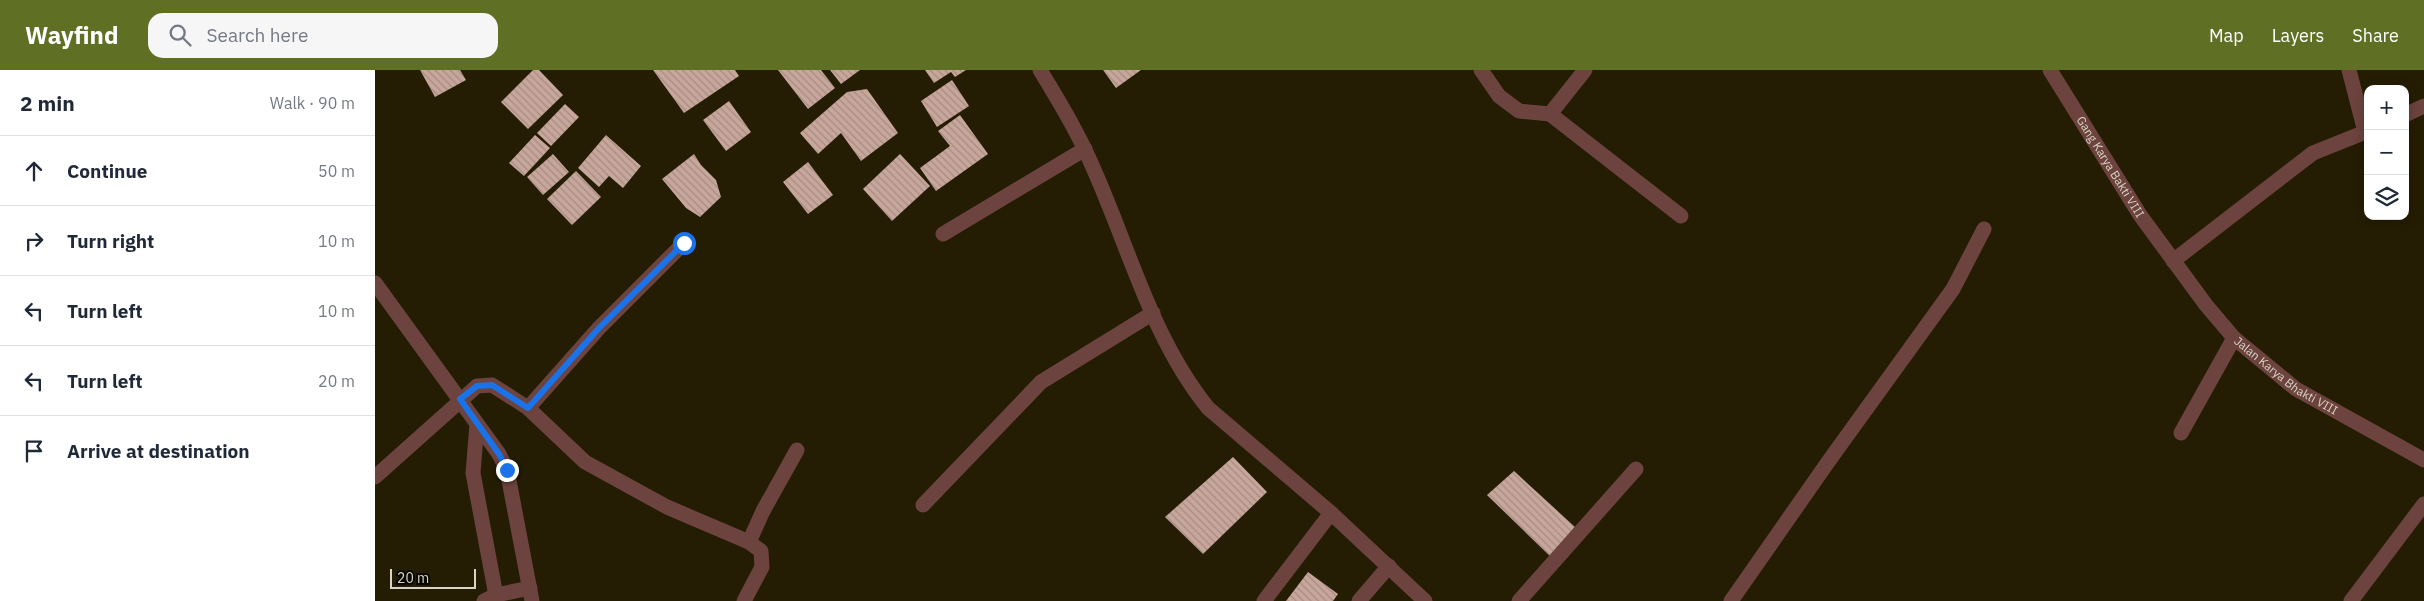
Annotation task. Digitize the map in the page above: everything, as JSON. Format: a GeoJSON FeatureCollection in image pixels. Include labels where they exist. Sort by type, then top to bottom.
{"type":"FeatureCollection","features":[{"type":"Feature","properties":{"kind":"street"},"geometry":{"type":"LineString","coordinates":[[1040,70],[1085,149],[1153,313],[1191,388],[1207,408],[1331,513],[1425,601]]}},
{"type":"Feature","properties":{"kind":"street"},"geometry":{"type":"LineString","coordinates":[[1481,70],[1499,96],[1519,110],[1550,114],[1681,216]]}},
{"type":"Feature","properties":{"kind":"street"},"geometry":{"type":"LineString","coordinates":[[1550,114],[1585,70]]}},
{"type":"Feature","properties":{"kind":"street","name":"Gang Karya Bakti VIII"},"geometry":{"type":"LineString","coordinates":[[2050,70],[2140,215],[2173,261]]}},
{"type":"Feature","properties":{"kind":"street"},"geometry":{"type":"LineString","coordinates":[[2349,70],[2366,130]]}},
{"type":"Feature","properties":{"kind":"street"},"geometry":{"type":"LineString","coordinates":[[2409,112],[2424,106]]}},
{"type":"Feature","properties":{"kind":"street"},"geometry":{"type":"LineString","coordinates":[[2173,261],[2313,153],[2364,132]]}},
{"type":"Feature","properties":{"kind":"street"},"geometry":{"type":"LineString","coordinates":[[943,234],[1085,149]]}},
{"type":"Feature","properties":{"kind":"street"},"geometry":{"type":"LineString","coordinates":[[1731,601],[1828,462],[1953,289],[1984,229]]}},
{"type":"Feature","properties":{"kind":"street"},"geometry":{"type":"LineString","coordinates":[[528,408],[599,328],[684,243]]}},
{"type":"Feature","properties":{"kind":"street","name":"Jalan Karya Bhakti VIII"},"geometry":{"type":"LineString","coordinates":[[2173,261],[2234,338],[2296,389],[2424,460]]}},
{"type":"Feature","properties":{"kind":"street"},"geometry":{"type":"LineString","coordinates":[[375,283],[499,454],[507,470],[531,594],[493,599],[473,472],[477,424]]}},
{"type":"Feature","properties":{"kind":"street"},"geometry":{"type":"LineString","coordinates":[[923,505],[1041,382],[1153,313]]}},
{"type":"Feature","properties":{"kind":"street"},"geometry":{"type":"LineString","coordinates":[[2181,433],[2234,338]]}},
{"type":"Feature","properties":{"kind":"street"},"geometry":{"type":"LineString","coordinates":[[375,477],[460,399],[477,386],[492,385],[528,408],[585,462],[667,507],[749,542],[761,551],[762,567],[744,601]]}},
{"type":"Feature","properties":{"kind":"street"},"geometry":{"type":"LineString","coordinates":[[749,542],[763,511],[797,450]]}},
{"type":"Feature","properties":{"kind":"street"},"geometry":{"type":"LineString","coordinates":[[1519,601],[1636,469]]}},
{"type":"Feature","properties":{"kind":"street"},"geometry":{"type":"LineString","coordinates":[[2351,601],[2424,504]]}},
{"type":"Feature","properties":{"kind":"street"},"geometry":{"type":"LineString","coordinates":[[1264,601],[1331,513]]}},
{"type":"Feature","properties":{"kind":"street"},"geometry":{"type":"LineString","coordinates":[[1359,601],[1389,566]]}},
{"type":"Feature","properties":{"kind":"building"},"geometry":{"type":"Polygon","coordinates":[[[420,70],[460,70],[466,80],[435,97],[420,70]]]}},
{"type":"Feature","properties":{"kind":"building"},"geometry":{"type":"Polygon","coordinates":[[[533,70],[539,70],[563,95],[528,129],[501,102],[533,70]]]}},
{"type":"Feature","properties":{"kind":"building"},"geometry":{"type":"Polygon","coordinates":[[[653,70],[735,70],[739,76],[684,113],[653,70]]]}},
{"type":"Feature","properties":{"kind":"building"},"geometry":{"type":"Polygon","coordinates":[[[778,70],[821,70],[835,88],[808,109],[778,70]]]}},
{"type":"Feature","properties":{"kind":"building"},"geometry":{"type":"Polygon","coordinates":[[[830,70],[860,70],[841,84],[830,70]]]}},
{"type":"Feature","properties":{"kind":"building"},"geometry":{"type":"Polygon","coordinates":[[[925,70],[966,70],[955,77],[951,72],[934,83],[925,70]]]}},
{"type":"Feature","properties":{"kind":"building"},"geometry":{"type":"Polygon","coordinates":[[[1103,70],[1141,70],[1116,88],[1103,70]]]}},
{"type":"Feature","properties":{"kind":"building"},"geometry":{"type":"Polygon","coordinates":[[[952,80],[969,106],[937,127],[921,101],[952,80]]]}},
{"type":"Feature","properties":{"kind":"building"},"geometry":{"type":"Polygon","coordinates":[[[867,89],[898,133],[861,161],[841,133],[818,154],[800,133],[847,92],[867,89]]]}},
{"type":"Feature","properties":{"kind":"building"},"geometry":{"type":"Polygon","coordinates":[[[729,101],[751,132],[726,151],[703,120],[729,101]]]}},
{"type":"Feature","properties":{"kind":"building"},"geometry":{"type":"Polygon","coordinates":[[[565,104],[579,117],[551,146],[537,133],[565,104]]]}},
{"type":"Feature","properties":{"kind":"building"},"geometry":{"type":"Polygon","coordinates":[[[960,115],[988,154],[936,191],[920,168],[950,146],[938,131],[960,115]]]}},
{"type":"Feature","properties":{"kind":"building"},"geometry":{"type":"Polygon","coordinates":[[[535,135],[550,148],[524,176],[509,163],[535,135]]]}},
{"type":"Feature","properties":{"kind":"building"},"geometry":{"type":"Polygon","coordinates":[[[606,135],[641,166],[623,188],[609,176],[599,187],[578,168],[606,135]]]}},
{"type":"Feature","properties":{"kind":"building"},"geometry":{"type":"Polygon","coordinates":[[[553,154],[569,172],[543,195],[527,177],[553,154]]]}},
{"type":"Feature","properties":{"kind":"building"},"geometry":{"type":"Polygon","coordinates":[[[694,154],[701,165],[716,180],[721,197],[700,217],[686,208],[662,179],[694,154]]]}},
{"type":"Feature","properties":{"kind":"building"},"geometry":{"type":"Polygon","coordinates":[[[900,154],[930,186],[892,221],[863,189],[900,154]]]}},
{"type":"Feature","properties":{"kind":"building"},"geometry":{"type":"Polygon","coordinates":[[[808,162],[833,195],[808,214],[783,182],[808,162]]]}},
{"type":"Feature","properties":{"kind":"building"},"geometry":{"type":"Polygon","coordinates":[[[576,171],[601,197],[572,225],[547,199],[576,171]]]}},
{"type":"Feature","properties":{"kind":"building"},"geometry":{"type":"Polygon","coordinates":[[[1233,457],[1267,492],[1203,554],[1165,517],[1233,457]]]}},
{"type":"Feature","properties":{"kind":"building"},"geometry":{"type":"Polygon","coordinates":[[[1514,471],[1575,527],[1553,559],[1487,495],[1514,471]]]}},
{"type":"Feature","properties":{"kind":"building"},"geometry":{"type":"Polygon","coordinates":[[[1308,572],[1338,594],[1333,601],[1286,601],[1308,572]]]}},
{"type":"Feature","properties":{"kind":"route"},"geometry":{"type":"LineString","coordinates":[[507,470],[499,454],[460,399],[477,386],[492,385],[528,408],[599,328],[684,243]]}}]}
